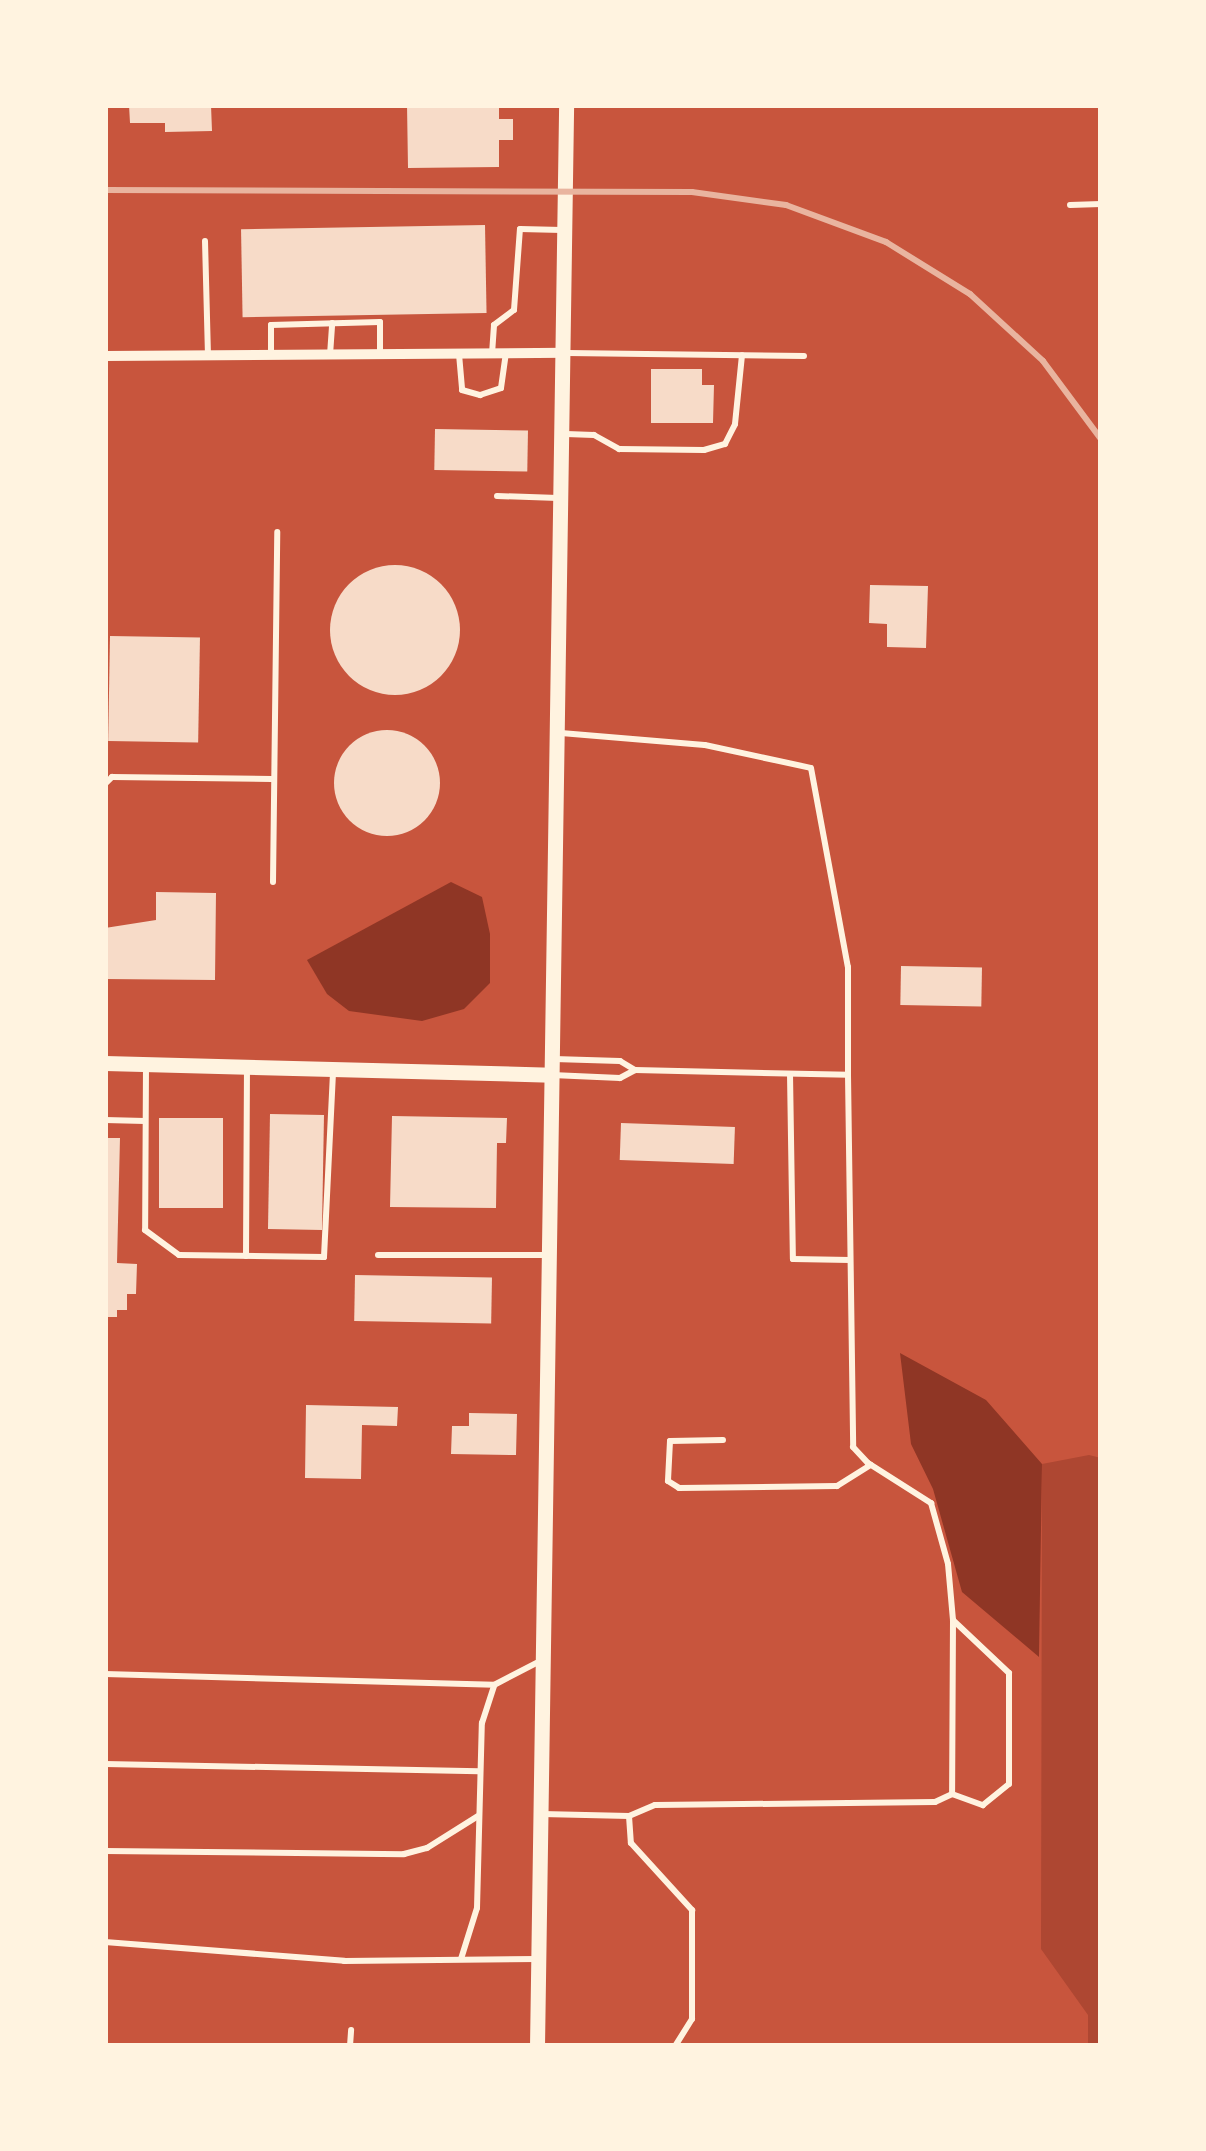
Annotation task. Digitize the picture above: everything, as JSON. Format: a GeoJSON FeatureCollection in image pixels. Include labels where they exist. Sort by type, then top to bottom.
{"type":"FeatureCollection","features":[{"type":"Feature","properties":{"kind":"street"},"geometry":{"type":"LineString","coordinates":[[537,2046],[548,1255],[566,434],[566,105]]}},
{"type":"Feature","properties":{"kind":"street"},"geometry":{"type":"LineString","coordinates":[[105,356],[567,353]]}},
{"type":"Feature","properties":{"kind":"street"},"geometry":{"type":"LineString","coordinates":[[105,1063],[552,1067]]}},
{"type":"Feature","properties":{"kind":"lane"},"geometry":{"type":"LineString","coordinates":[[1070,206],[1101,204]]}},
{"type":"Feature","properties":{"kind":"lane"},"geometry":{"type":"LineString","coordinates":[[492,354],[494,324],[514,310],[520,229],[568,230]]}},
{"type":"Feature","properties":{"kind":"lane"},"geometry":{"type":"LineString","coordinates":[[205,241],[208,355]]}},
{"type":"Feature","properties":{"kind":"lane"},"geometry":{"type":"LineString","coordinates":[[271,355],[271,324],[380,322],[380,354]]}},
{"type":"Feature","properties":{"kind":"lane"},"geometry":{"type":"LineString","coordinates":[[330,355],[332,323]]}},
{"type":"Feature","properties":{"kind":"lane"},"geometry":{"type":"LineString","coordinates":[[567,353],[804,356]]}},
{"type":"Feature","properties":{"kind":"lane"},"geometry":{"type":"LineString","coordinates":[[459,354],[462,390],[490,395],[501,388],[506,354]]}},
{"type":"Feature","properties":{"kind":"lane"},"geometry":{"type":"LineString","coordinates":[[566,434],[594,435],[619,449],[704,450],[724,444],[735,424],[742,355]]}},
{"type":"Feature","properties":{"kind":"lane"},"geometry":{"type":"LineString","coordinates":[[498,496],[565,498]]}},
{"type":"Feature","properties":{"kind":"lane"},"geometry":{"type":"LineString","coordinates":[[273,882],[276,532]]}},
{"type":"Feature","properties":{"kind":"lane"},"geometry":{"type":"LineString","coordinates":[[560,733],[705,746],[812,768],[848,967],[853,1446],[870,1465],[902,1479],[931,1503],[948,1564],[953,1620],[952,1794]]}},
{"type":"Feature","properties":{"kind":"lane"},"geometry":{"type":"LineString","coordinates":[[105,784],[112,776],[272,779]]}},
{"type":"Feature","properties":{"kind":"lane"},"geometry":{"type":"LineString","coordinates":[[552,1067],[620,1061],[635,1070],[848,1075]]}},
{"type":"Feature","properties":{"kind":"lane"},"geometry":{"type":"LineString","coordinates":[[146,1064],[145,1230],[179,1255],[246,1256],[324,1256],[332,1066]]}},
{"type":"Feature","properties":{"kind":"lane"},"geometry":{"type":"LineString","coordinates":[[246,1256],[247,1065]]}},
{"type":"Feature","properties":{"kind":"lane"},"geometry":{"type":"LineString","coordinates":[[552,1067],[620,1078],[635,1070]]}},
{"type":"Feature","properties":{"kind":"lane"},"geometry":{"type":"LineString","coordinates":[[790,1074],[793,1259],[850,1260]]}},
{"type":"Feature","properties":{"kind":"lane"},"geometry":{"type":"LineString","coordinates":[[105,1120],[145,1121]]}},
{"type":"Feature","properties":{"kind":"lane"},"geometry":{"type":"LineString","coordinates":[[378,1255],[548,1255]]}},
{"type":"Feature","properties":{"kind":"lane"},"geometry":{"type":"LineString","coordinates":[[724,1440],[670,1441],[668,1481],[679,1488],[836,1486],[870,1465]]}},
{"type":"Feature","properties":{"kind":"lane"},"geometry":{"type":"LineString","coordinates":[[541,1814],[629,1816],[655,1804],[934,1802],[952,1794],[982,1805],[1009,1784],[1008,1672],[953,1620]]}},
{"type":"Feature","properties":{"kind":"lane"},"geometry":{"type":"LineString","coordinates":[[105,1674],[494,1685],[543,1660]]}},
{"type":"Feature","properties":{"kind":"lane"},"geometry":{"type":"LineString","coordinates":[[460,1960],[477,1908],[479,1771],[494,1685]]}},
{"type":"Feature","properties":{"kind":"lane"},"geometry":{"type":"LineString","coordinates":[[105,1764],[479,1771]]}},
{"type":"Feature","properties":{"kind":"lane"},"geometry":{"type":"LineString","coordinates":[[105,1851],[404,1854],[426,1848],[478,1816]]}},
{"type":"Feature","properties":{"kind":"lane"},"geometry":{"type":"LineString","coordinates":[[629,1816],[631,1843],[692,1910],[692,2019],[675,2046]]}},
{"type":"Feature","properties":{"kind":"lane"},"geometry":{"type":"LineString","coordinates":[[105,1942],[281,1958],[538,1960]]}},
{"type":"Feature","properties":{"kind":"lane"},"geometry":{"type":"LineString","coordinates":[[350,2046],[351,2030]]}},
{"type":"Feature","properties":{"kind":"shaded area"},"geometry":{"type":"Polygon","coordinates":[[[451,882],[482,897],[490,934],[490,983],[464,1009],[422,1021],[349,1011],[327,994],[307,960],[451,882]]]}},
{"type":"Feature","properties":{"kind":"shaded area"},"geometry":{"type":"Polygon","coordinates":[[[900,1353],[986,1400],[1042,1464],[1039,1657],[962,1592],[933,1489],[911,1444],[900,1353]]]}},
{"type":"Feature","properties":{"kind":"shaded area"},"geometry":{"type":"Polygon","coordinates":[[[1089,1455],[1101,1458],[1101,2046],[1088,2046],[1088,2015],[1041,1949],[1042,1464],[1089,1455]]]}},
{"type":"Feature","properties":{"kind":"building"},"geometry":{"type":"Polygon","coordinates":[[[129,105],[211,105],[212,131],[165,132],[165,123],[130,123],[129,105]]]}},
{"type":"Feature","properties":{"kind":"building"},"geometry":{"type":"Polygon","coordinates":[[[407,105],[499,105],[499,119],[513,119],[513,140],[499,140],[499,167],[408,168],[407,105]]]}},
{"type":"Feature","properties":{"kind":"building"},"geometry":{"type":"Polygon","coordinates":[[[485,225],[487,313],[243,317],[241,229],[485,225]]]}},
{"type":"Feature","properties":{"kind":"building"},"geometry":{"type":"Polygon","coordinates":[[[651,369],[702,369],[702,385],[714,385],[713,423],[651,423],[651,369]]]}},
{"type":"Feature","properties":{"kind":"building"},"geometry":{"type":"Polygon","coordinates":[[[435,429],[528,431],[527,472],[434,470],[435,429]]]}},
{"type":"Feature","properties":{"kind":"building"},"geometry":{"type":"Polygon","coordinates":[[[395,565],[420,570],[441,584],[455,605],[460,630],[455,655],[441,676],[420,690],[395,695],[370,690],[349,676],[335,655],[330,630],[335,605],[349,584],[370,570],[395,565]]]}},
{"type":"Feature","properties":{"kind":"building"},"geometry":{"type":"Polygon","coordinates":[[[870,585],[928,586],[926,648],[887,647],[887,624],[869,623],[870,585]]]}},
{"type":"Feature","properties":{"kind":"building"},"geometry":{"type":"Polygon","coordinates":[[[110,636],[200,638],[198,743],[108,741],[110,636]]]}},
{"type":"Feature","properties":{"kind":"building"},"geometry":{"type":"Polygon","coordinates":[[[387,730],[407,734],[424,746],[436,763],[440,783],[436,803],[424,820],[407,832],[387,836],[367,832],[350,820],[338,803],[334,783],[338,763],[350,746],[367,734],[387,730]]]}},
{"type":"Feature","properties":{"kind":"building"},"geometry":{"type":"Polygon","coordinates":[[[156,892],[216,893],[215,980],[105,979],[105,928],[156,920],[156,892]]]}},
{"type":"Feature","properties":{"kind":"building"},"geometry":{"type":"Polygon","coordinates":[[[901,966],[982,967],[981,1006],[900,1005],[901,966]]]}},
{"type":"Feature","properties":{"kind":"building"},"geometry":{"type":"Polygon","coordinates":[[[270,1114],[324,1115],[322,1230],[268,1229],[270,1114]]]}},
{"type":"Feature","properties":{"kind":"building"},"geometry":{"type":"Polygon","coordinates":[[[392,1116],[507,1118],[506,1143],[497,1143],[496,1208],[390,1207],[392,1116]]]}},
{"type":"Feature","properties":{"kind":"building"},"geometry":{"type":"Polygon","coordinates":[[[159,1118],[223,1118],[223,1208],[159,1208],[159,1118]]]}},
{"type":"Feature","properties":{"kind":"building"},"geometry":{"type":"Polygon","coordinates":[[[621,1123],[735,1127],[734,1164],[620,1160],[621,1123]]]}},
{"type":"Feature","properties":{"kind":"building"},"geometry":{"type":"Polygon","coordinates":[[[105,1138],[120,1138],[117,1263],[137,1264],[136,1294],[127,1294],[127,1310],[117,1310],[117,1317],[105,1317],[105,1138]]]}},
{"type":"Feature","properties":{"kind":"building"},"geometry":{"type":"Polygon","coordinates":[[[355,1275],[492,1277],[491,1323],[354,1321],[355,1275]]]}},
{"type":"Feature","properties":{"kind":"building"},"geometry":{"type":"Polygon","coordinates":[[[306,1405],[398,1407],[397,1426],[362,1425],[361,1479],[305,1478],[306,1405]]]}},
{"type":"Feature","properties":{"kind":"building"},"geometry":{"type":"Polygon","coordinates":[[[469,1413],[517,1414],[516,1455],[451,1454],[452,1426],[469,1426],[469,1413]]]}},
{"type":"Feature","properties":{"kind":"railway"},"geometry":{"type":"LineString","coordinates":[[105,190],[692,192],[786,205],[886,242],[970,294],[1043,361],[1101,439]]}}]}
